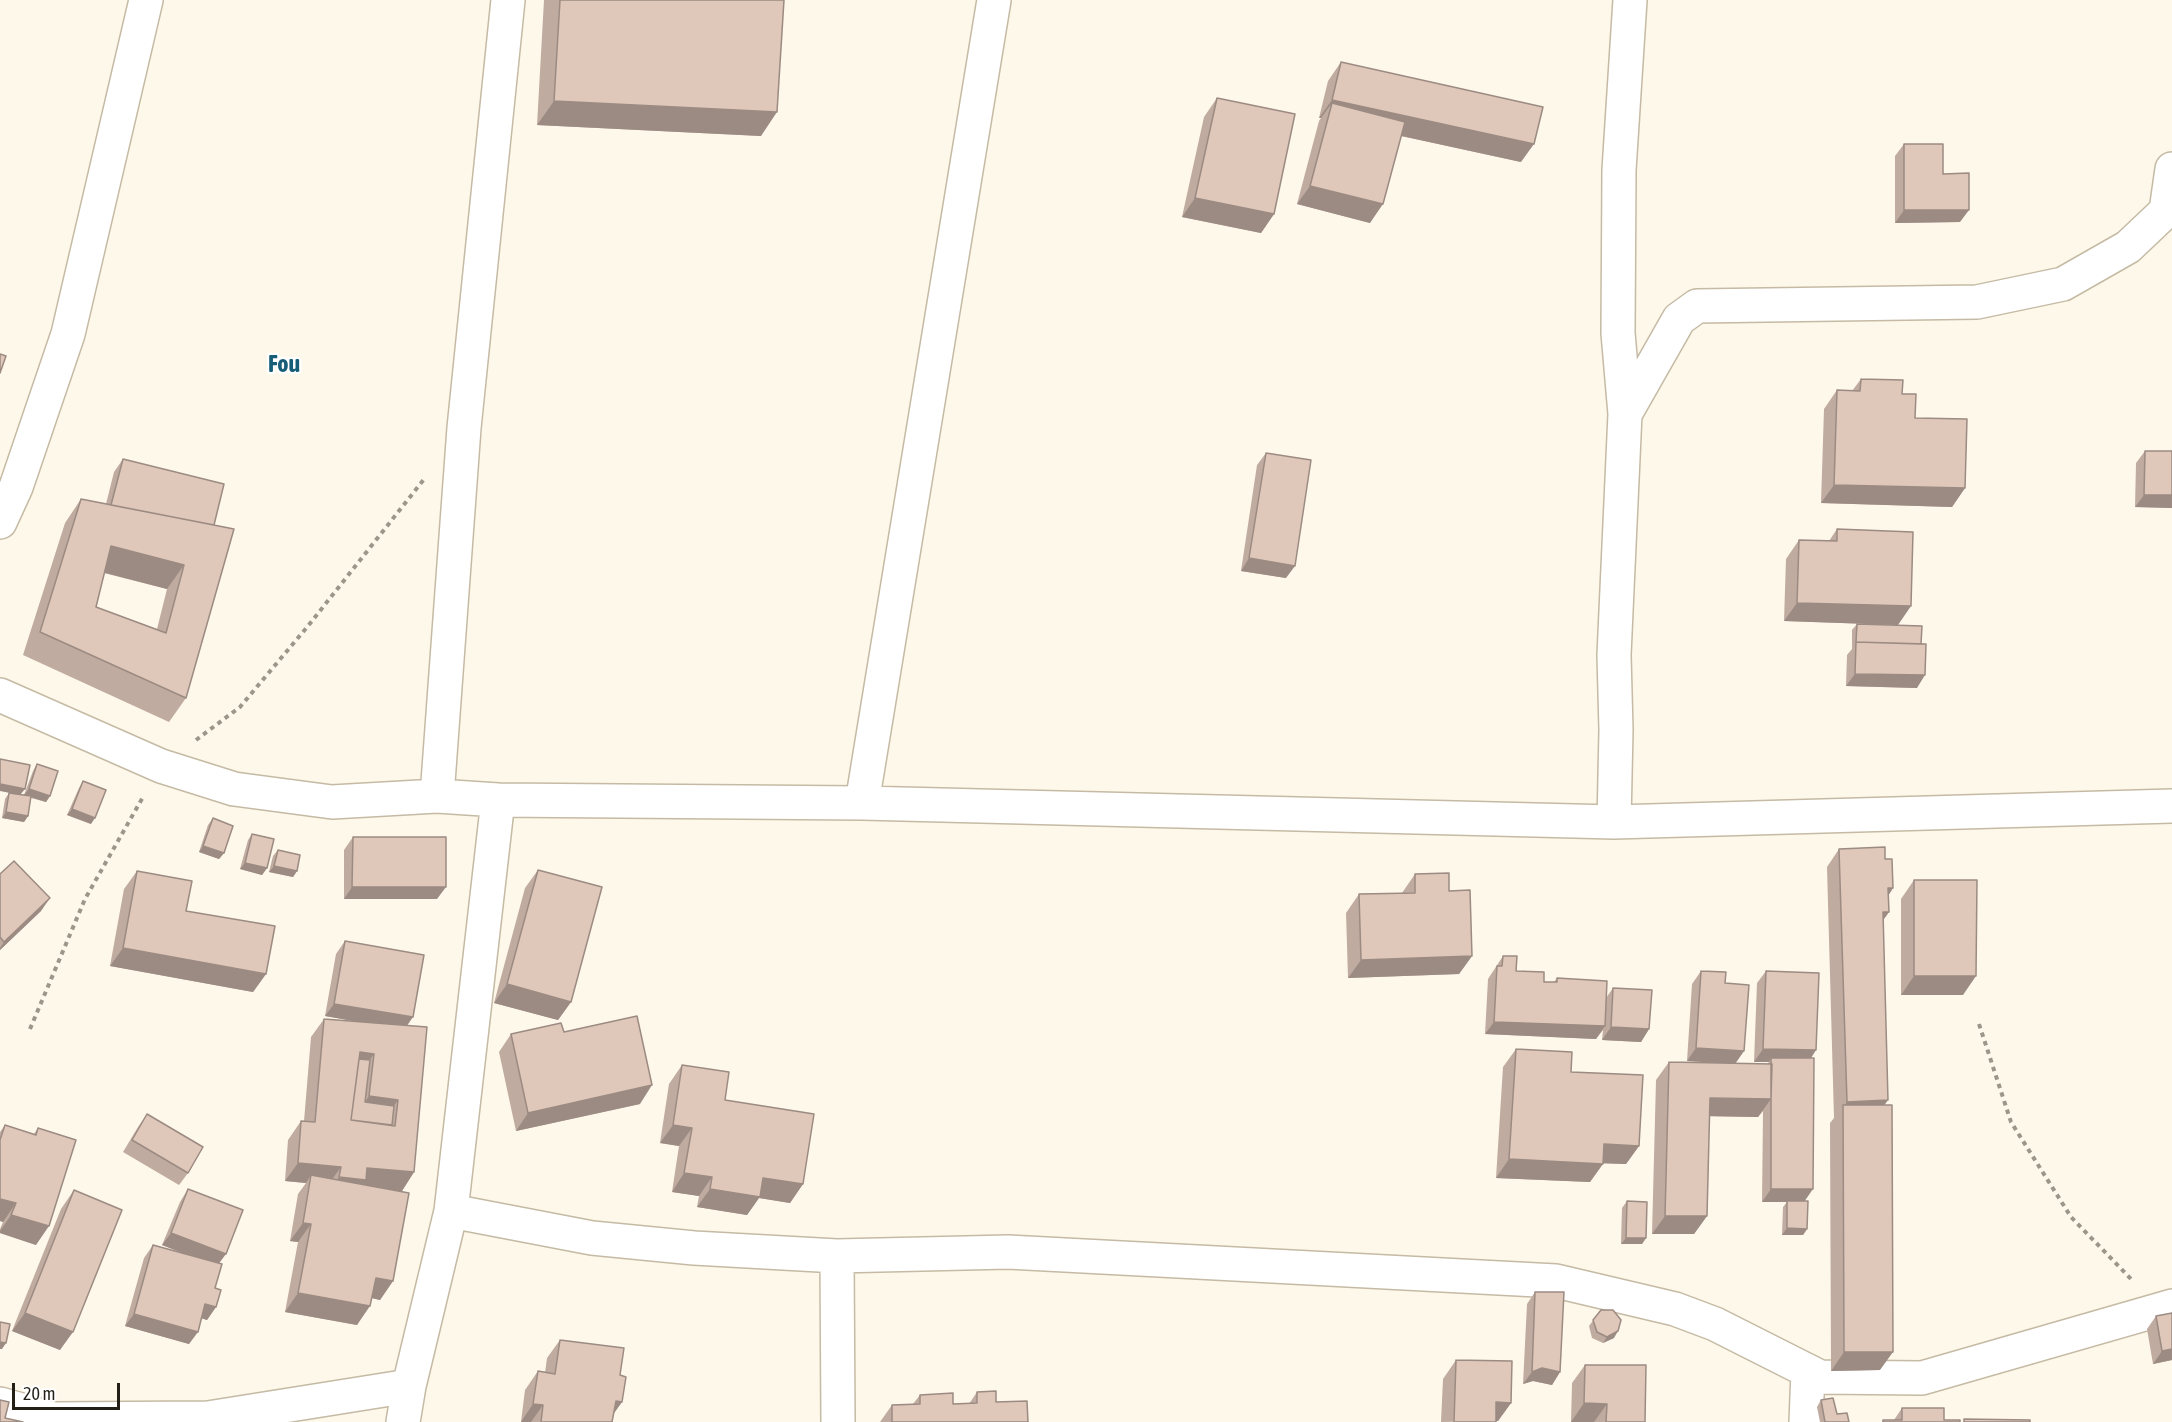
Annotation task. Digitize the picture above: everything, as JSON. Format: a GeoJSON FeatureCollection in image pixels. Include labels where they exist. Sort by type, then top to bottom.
{"type":"FeatureCollection","features":[{"type":"Feature","properties":{"kind":"street"},"geometry":{"type":"LineString","coordinates":[[0,522],[16,487],[68,334],[146,0]]}},
{"type":"Feature","properties":{"kind":"street"},"geometry":{"type":"LineString","coordinates":[[437,796],[464,428],[508,0]]}},
{"type":"Feature","properties":{"kind":"street"},"geometry":{"type":"LineString","coordinates":[[862,803],[994,0]]}},
{"type":"Feature","properties":{"kind":"street"},"geometry":{"type":"LineString","coordinates":[[1614,822],[1616,730],[1614,643],[1625,414],[1618,333],[1619,182],[1630,0]]}},
{"type":"Feature","properties":{"kind":"street"},"geometry":{"type":"LineString","coordinates":[[1625,414],[1679,319],[1697,306],[1977,302],[2063,284],[2128,247],[2166,211],[2172,169]]}},
{"type":"Feature","properties":{"kind":"street"},"geometry":{"type":"LineString","coordinates":[[0,695],[161,766],[234,789],[332,802],[437,796],[498,800],[862,803],[1614,822],[2172,806]]}},
{"type":"Feature","properties":{"kind":"street"},"geometry":{"type":"LineString","coordinates":[[403,1422],[409,1386],[452,1211],[498,800]]}},
{"type":"Feature","properties":{"kind":"street"},"geometry":{"type":"LineString","coordinates":[[452,1211],[592,1238],[694,1248],[837,1256],[1008,1252],[1556,1281],[1675,1309],[1715,1324],[1820,1377],[1922,1378],[2166,1308]]}},
{"type":"Feature","properties":{"kind":"street"},"geometry":{"type":"LineString","coordinates":[[837,1256],[838,1422]]}},
{"type":"Feature","properties":{"kind":"street"},"geometry":{"type":"LineString","coordinates":[[1806,1422],[1808,1371]]}},
{"type":"Feature","properties":{"kind":"street"},"geometry":{"type":"LineString","coordinates":[[0,1404],[53,1419],[208,1418],[409,1386]]}},
{"type":"Feature","properties":{"kind":"path"},"geometry":{"type":"LineString","coordinates":[[30,1029],[85,900],[161,766],[240,707],[308,626],[429,473]]}},
{"type":"Feature","properties":{"kind":"path"},"geometry":{"type":"LineString","coordinates":[[1979,1024],[2011,1122],[2071,1217],[2166,1308]]}},
{"type":"Feature","properties":{"kind":"building"},"geometry":{"type":"Polygon","coordinates":[[[560,0],[784,0],[777,112],[554,101],[560,0]]]}},
{"type":"Feature","properties":{"kind":"building"},"geometry":{"type":"Polygon","coordinates":[[[1341,62],[1543,107],[1534,144],[1332,100],[1341,62]]]}},
{"type":"Feature","properties":{"kind":"building"},"geometry":{"type":"Polygon","coordinates":[[[1217,98],[1295,114],[1274,214],[1195,198],[1217,98]]]}},
{"type":"Feature","properties":{"kind":"building"},"geometry":{"type":"Polygon","coordinates":[[[1332,103],[1405,122],[1383,204],[1310,186],[1332,103]]]}},
{"type":"Feature","properties":{"kind":"building"},"geometry":{"type":"Polygon","coordinates":[[[1904,144],[1943,144],[1943,174],[1969,173],[1969,210],[1904,210],[1904,144]]]}},
{"type":"Feature","properties":{"kind":"building"},"geometry":{"type":"Polygon","coordinates":[[[0,354],[6,356],[0,373],[0,354]]]}},
{"type":"Feature","properties":{"kind":"building"},"geometry":{"type":"Polygon","coordinates":[[[1861,379],[1903,380],[1902,394],[1916,394],[1915,418],[1967,419],[1965,488],[1834,485],[1837,390],[1860,391],[1861,379]]]}},
{"type":"Feature","properties":{"kind":"building"},"geometry":{"type":"Polygon","coordinates":[[[2145,451],[2172,451],[2172,495],[2144,495],[2145,451]]]}},
{"type":"Feature","properties":{"kind":"building"},"geometry":{"type":"Polygon","coordinates":[[[1266,453],[1311,460],[1295,566],[1249,558],[1266,453]]]}},
{"type":"Feature","properties":{"kind":"building"},"geometry":{"type":"Polygon","coordinates":[[[123,459],[224,484],[214,525],[111,505],[123,459]]]}},
{"type":"Feature","properties":{"kind":"building"},"geometry":{"type":"Polygon","coordinates":[[[81,499],[234,529],[186,698],[40,632],[81,499]],[[111,546],[96,607],[166,633],[184,565],[111,546]]]}},
{"type":"Feature","properties":{"kind":"building"},"geometry":{"type":"Polygon","coordinates":[[[1837,529],[1913,532],[1911,606],[1797,603],[1799,540],[1837,541],[1837,529]]]}},
{"type":"Feature","properties":{"kind":"building"},"geometry":{"type":"Polygon","coordinates":[[[1857,624],[1922,626],[1921,644],[1856,642],[1857,624]]]}},
{"type":"Feature","properties":{"kind":"building"},"geometry":{"type":"Polygon","coordinates":[[[1856,642],[1926,644],[1925,675],[1855,674],[1856,642]]]}},
{"type":"Feature","properties":{"kind":"building"},"geometry":{"type":"Polygon","coordinates":[[[0,759],[30,765],[25,789],[0,784],[0,759]]]}},
{"type":"Feature","properties":{"kind":"building"},"geometry":{"type":"Polygon","coordinates":[[[37,764],[58,771],[50,796],[29,789],[37,764]]]}},
{"type":"Feature","properties":{"kind":"building"},"geometry":{"type":"Polygon","coordinates":[[[83,781],[106,790],[95,818],[72,809],[83,781]]]}},
{"type":"Feature","properties":{"kind":"building"},"geometry":{"type":"Polygon","coordinates":[[[9,793],[31,796],[28,816],[6,812],[9,793]]]}},
{"type":"Feature","properties":{"kind":"building"},"geometry":{"type":"Polygon","coordinates":[[[213,818],[233,826],[224,853],[203,846],[213,818]]]}},
{"type":"Feature","properties":{"kind":"building"},"geometry":{"type":"Polygon","coordinates":[[[252,834],[274,839],[267,868],[245,863],[252,834]]]}},
{"type":"Feature","properties":{"kind":"building"},"geometry":{"type":"Polygon","coordinates":[[[353,837],[446,837],[446,887],[352,887],[353,837]]]}},
{"type":"Feature","properties":{"kind":"building"},"geometry":{"type":"Polygon","coordinates":[[[1885,847],[1885,859],[1892,859],[1893,888],[1888,888],[1889,912],[1883,912],[1888,1100],[1847,1102],[1839,849],[1885,847]]]}},
{"type":"Feature","properties":{"kind":"building"},"geometry":{"type":"Polygon","coordinates":[[[278,850],[300,855],[297,871],[274,866],[278,850]]]}},
{"type":"Feature","properties":{"kind":"building"},"geometry":{"type":"Polygon","coordinates":[[[14,861],[50,898],[4,942],[0,937],[0,874],[14,861]]]}},
{"type":"Feature","properties":{"kind":"building"},"geometry":{"type":"Polygon","coordinates":[[[538,870],[602,887],[571,1002],[507,984],[538,870]]]}},
{"type":"Feature","properties":{"kind":"building"},"geometry":{"type":"Polygon","coordinates":[[[137,871],[192,881],[186,911],[275,926],[266,974],[123,948],[137,871]]]}},
{"type":"Feature","properties":{"kind":"building"},"geometry":{"type":"Polygon","coordinates":[[[1449,873],[1449,891],[1470,890],[1472,956],[1361,960],[1359,894],[1415,893],[1415,874],[1449,873]]]}},
{"type":"Feature","properties":{"kind":"building"},"geometry":{"type":"Polygon","coordinates":[[[1914,880],[1977,880],[1976,976],[1914,976],[1914,880]]]}},
{"type":"Feature","properties":{"kind":"building"},"geometry":{"type":"Polygon","coordinates":[[[345,941],[424,955],[413,1017],[334,1004],[345,941]]]}},
{"type":"Feature","properties":{"kind":"building"},"geometry":{"type":"Polygon","coordinates":[[[1503,956],[1517,956],[1516,971],[1544,972],[1544,982],[1557,982],[1557,978],[1607,981],[1605,1026],[1494,1022],[1497,966],[1502,966],[1503,956]]]}},
{"type":"Feature","properties":{"kind":"building"},"geometry":{"type":"Polygon","coordinates":[[[1701,971],[1726,972],[1725,983],[1749,985],[1744,1051],[1696,1048],[1701,971]]]}},
{"type":"Feature","properties":{"kind":"building"},"geometry":{"type":"Polygon","coordinates":[[[1766,971],[1819,973],[1816,1050],[1763,1049],[1766,971]]]}},
{"type":"Feature","properties":{"kind":"building"},"geometry":{"type":"Polygon","coordinates":[[[1613,988],[1652,990],[1649,1029],[1611,1027],[1613,988]]]}},
{"type":"Feature","properties":{"kind":"building"},"geometry":{"type":"Polygon","coordinates":[[[637,1016],[652,1085],[528,1113],[511,1034],[561,1023],[564,1032],[637,1016]]]}},
{"type":"Feature","properties":{"kind":"building"},"geometry":{"type":"Polygon","coordinates":[[[324,1019],[427,1027],[414,1172],[367,1168],[366,1180],[339,1177],[341,1167],[298,1163],[301,1121],[315,1122],[324,1019]],[[360,1052],[351,1120],[395,1126],[398,1100],[369,1096],[374,1054],[360,1052]]]}},
{"type":"Feature","properties":{"kind":"building"},"geometry":{"type":"Polygon","coordinates":[[[1516,1049],[1572,1052],[1571,1072],[1643,1075],[1639,1146],[1604,1144],[1603,1164],[1509,1159],[1516,1049]]]}},
{"type":"Feature","properties":{"kind":"building"},"geometry":{"type":"Polygon","coordinates":[[[1771,1058],[1814,1058],[1813,1189],[1771,1189],[1771,1058]]]}},
{"type":"Feature","properties":{"kind":"building"},"geometry":{"type":"Polygon","coordinates":[[[359,1059],[370,1060],[365,1102],[394,1106],[392,1125],[351,1120],[359,1059]]]}},
{"type":"Feature","properties":{"kind":"building"},"geometry":{"type":"Polygon","coordinates":[[[1669,1062],[1772,1064],[1771,1099],[1710,1098],[1707,1216],[1665,1216],[1669,1062]]]}},
{"type":"Feature","properties":{"kind":"building"},"geometry":{"type":"Polygon","coordinates":[[[682,1065],[729,1072],[725,1100],[814,1114],[803,1184],[763,1178],[760,1197],[710,1189],[712,1177],[684,1173],[692,1128],[673,1125],[682,1065]]]}},
{"type":"Feature","properties":{"kind":"building"},"geometry":{"type":"Polygon","coordinates":[[[1843,1105],[1892,1105],[1893,1352],[1844,1352],[1843,1105]]]}},
{"type":"Feature","properties":{"kind":"building"},"geometry":{"type":"Polygon","coordinates":[[[147,1114],[203,1147],[188,1173],[132,1140],[147,1114]]]}},
{"type":"Feature","properties":{"kind":"building"},"geometry":{"type":"Polygon","coordinates":[[[5,1125],[36,1135],[38,1128],[76,1140],[49,1226],[11,1215],[16,1203],[0,1199],[0,1140],[5,1125]]]}},
{"type":"Feature","properties":{"kind":"building"},"geometry":{"type":"Polygon","coordinates":[[[311,1175],[409,1193],[393,1281],[376,1278],[370,1306],[298,1293],[311,1224],[303,1223],[311,1175]]]}},
{"type":"Feature","properties":{"kind":"building"},"geometry":{"type":"Polygon","coordinates":[[[188,1189],[243,1210],[226,1254],[171,1233],[188,1189]]]}},
{"type":"Feature","properties":{"kind":"building"},"geometry":{"type":"Polygon","coordinates":[[[74,1190],[122,1210],[73,1332],[25,1313],[74,1190]]]}},
{"type":"Feature","properties":{"kind":"building"},"geometry":{"type":"Polygon","coordinates":[[[1627,1201],[1647,1202],[1646,1238],[1626,1238],[1627,1201]]]}},
{"type":"Feature","properties":{"kind":"building"},"geometry":{"type":"Polygon","coordinates":[[[1787,1201],[1808,1201],[1807,1229],[1787,1228],[1787,1201]]]}},
{"type":"Feature","properties":{"kind":"building"},"geometry":{"type":"Polygon","coordinates":[[[153,1245],[222,1264],[215,1288],[221,1290],[216,1307],[205,1304],[198,1332],[134,1314],[153,1245]]]}},
{"type":"Feature","properties":{"kind":"building"},"geometry":{"type":"Polygon","coordinates":[[[1535,1292],[1564,1292],[1560,1372],[1542,1368],[1532,1372],[1535,1292]]]}},
{"type":"Feature","properties":{"kind":"building"},"geometry":{"type":"Polygon","coordinates":[[[1601,1310],[1613,1310],[1621,1320],[1618,1331],[1607,1337],[1597,1332],[1593,1320],[1601,1310]]]}},
{"type":"Feature","properties":{"kind":"building"},"geometry":{"type":"Polygon","coordinates":[[[2172,1313],[2172,1349],[2162,1351],[2156,1316],[2172,1313]]]}},
{"type":"Feature","properties":{"kind":"building"},"geometry":{"type":"Polygon","coordinates":[[[0,1322],[10,1324],[6,1343],[0,1342],[0,1322]]]}},
{"type":"Feature","properties":{"kind":"building"},"geometry":{"type":"Polygon","coordinates":[[[560,1340],[624,1348],[620,1375],[626,1377],[622,1402],[616,1401],[612,1422],[541,1422],[543,1405],[533,1404],[538,1371],[555,1374],[560,1340]]]}},
{"type":"Feature","properties":{"kind":"building"},"geometry":{"type":"Polygon","coordinates":[[[1456,1360],[1512,1361],[1511,1403],[1496,1402],[1496,1422],[1454,1422],[1456,1360]]]}},
{"type":"Feature","properties":{"kind":"building"},"geometry":{"type":"Polygon","coordinates":[[[1585,1365],[1646,1365],[1645,1422],[1606,1422],[1607,1404],[1584,1403],[1585,1365]]]}},
{"type":"Feature","properties":{"kind":"building"},"geometry":{"type":"Polygon","coordinates":[[[996,1391],[996,1402],[1027,1401],[1028,1422],[892,1422],[892,1405],[920,1404],[920,1395],[953,1393],[953,1404],[977,1403],[977,1392],[996,1391]]]}},
{"type":"Feature","properties":{"kind":"building"},"geometry":{"type":"Polygon","coordinates":[[[1833,1398],[1837,1414],[1847,1413],[1849,1422],[1825,1422],[1821,1400],[1833,1398]]]}},
{"type":"Feature","properties":{"kind":"building"},"geometry":{"type":"Polygon","coordinates":[[[0,1400],[9,1402],[5,1418],[23,1422],[0,1422],[0,1400]]]}},
{"type":"Feature","properties":{"kind":"building"},"geometry":{"type":"Polygon","coordinates":[[[1902,1408],[1944,1408],[1944,1420],[1960,1420],[1960,1422],[1883,1422],[1883,1420],[1902,1420],[1902,1408]]]}},
{"type":"Feature","properties":{"kind":"building"},"geometry":{"type":"Polygon","coordinates":[[[1964,1419],[2030,1420],[2030,1422],[1964,1422],[1964,1419]]]}},
{"type":"Feature","properties":{"kind":"district","name":"Fou"},"geometry":{"type":"Point","coordinates":[284,364]}}]}
